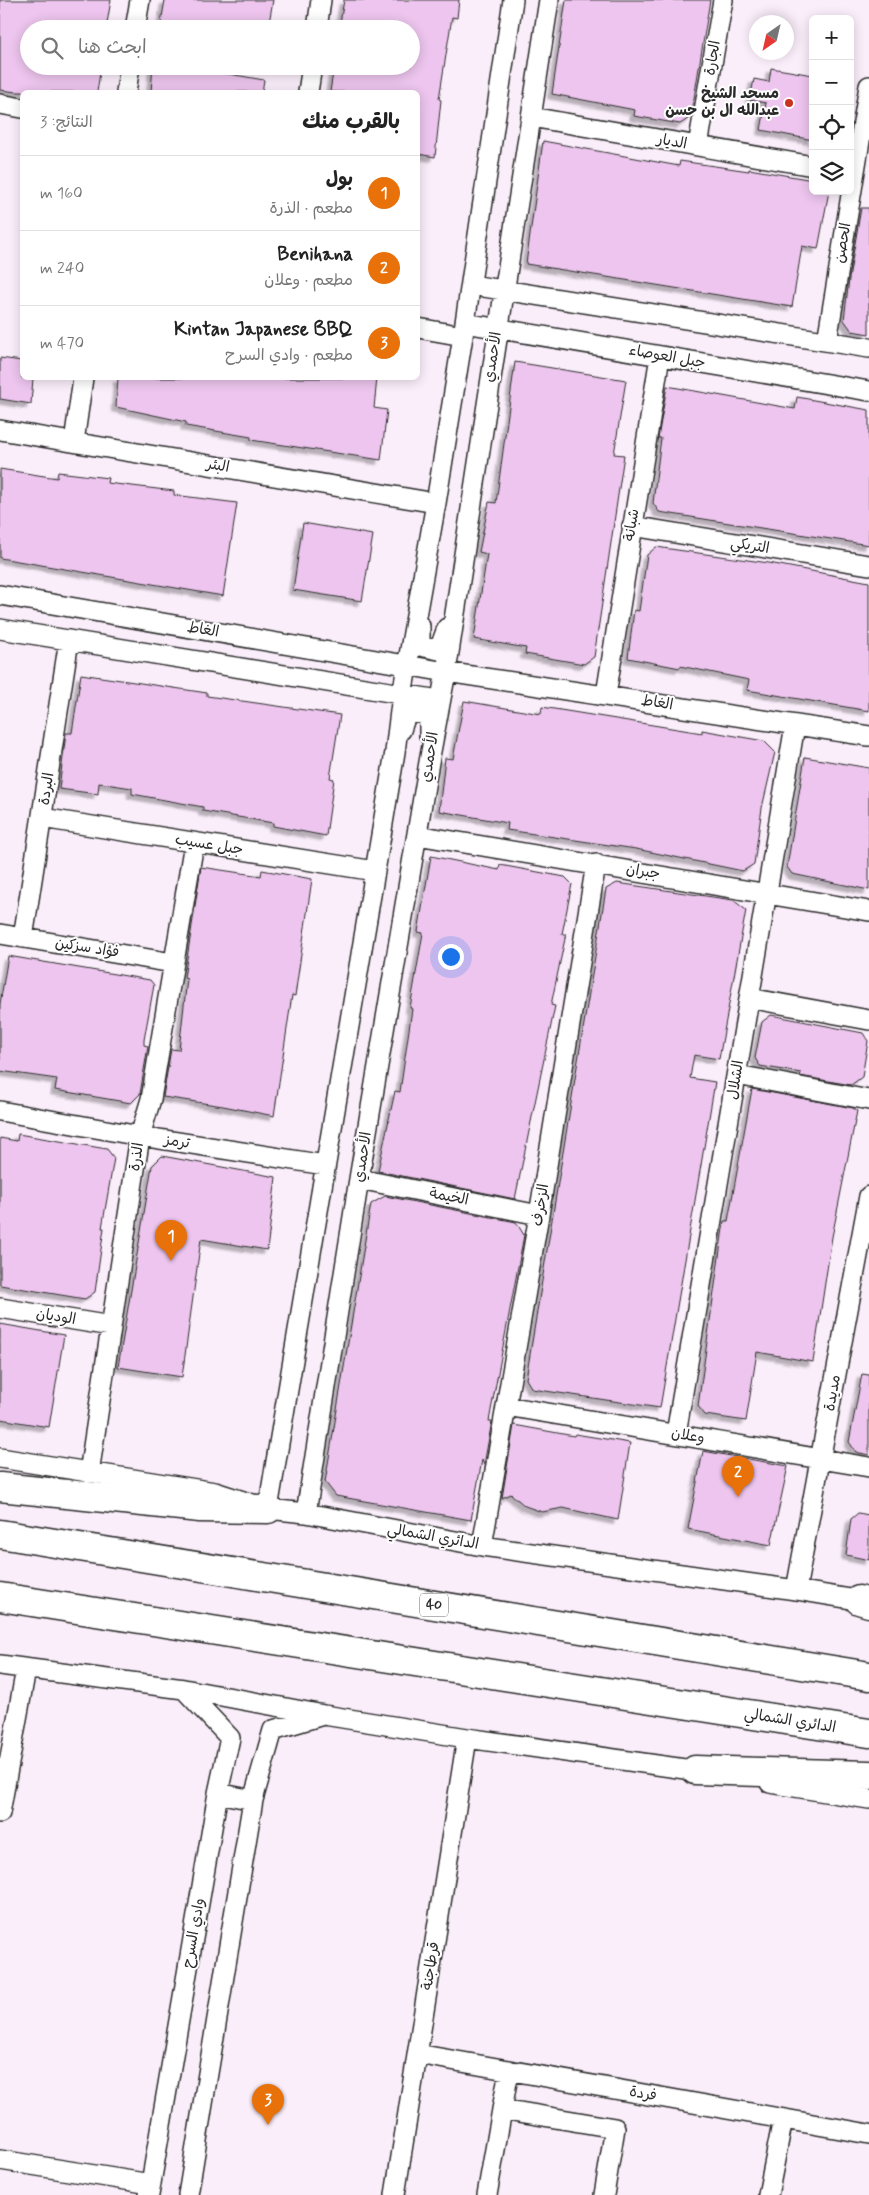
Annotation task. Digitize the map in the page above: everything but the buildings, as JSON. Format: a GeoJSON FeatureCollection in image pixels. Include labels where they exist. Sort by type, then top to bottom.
{"type":"FeatureCollection","features":[{"type":"Feature","properties":{"kind":"highway"},"geometry":{"type":"LineString","coordinates":[[0,1487],[200,1508],[268,1509]]}},
{"type":"Feature","properties":{"kind":"highway","name":"40"},"geometry":{"type":"LineString","coordinates":[[0,1534],[869,1676]]}},
{"type":"Feature","properties":{"kind":"highway","name":"الدائري الشمالي"},"geometry":{"type":"LineString","coordinates":[[0,1597],[869,1733]]}},
{"type":"Feature","properties":{"kind":"highway"},"geometry":{"type":"LineString","coordinates":[[694,1770],[869,1775]]}},
{"type":"Feature","properties":{"kind":"street"},"geometry":{"type":"LineString","coordinates":[[137,20],[140,0]]}},
{"type":"Feature","properties":{"kind":"street"},"geometry":{"type":"LineString","coordinates":[[318,20],[321,0]]}},
{"type":"Feature","properties":{"kind":"street"},"geometry":{"type":"LineString","coordinates":[[268,1509],[395,752],[407,665],[436,503],[471,285],[513,0]]}},
{"type":"Feature","properties":{"kind":"street","name":"الأحمدي"},"geometry":{"type":"LineString","coordinates":[[306,1514],[359,1179],[439,700],[446,672],[503,290],[549,0]]}},
{"type":"Feature","properties":{"kind":"street","name":"الجارة"},"geometry":{"type":"LineString","coordinates":[[698,146],[723,0]]}},
{"type":"Feature","properties":{"kind":"street"},"geometry":{"type":"LineString","coordinates":[[126,90],[129,75]]}},
{"type":"Feature","properties":{"kind":"street"},"geometry":{"type":"LineString","coordinates":[[308,90],[311,75]]}},
{"type":"Feature","properties":{"kind":"street","name":"الحصن"},"geometry":{"type":"LineString","coordinates":[[854,168],[869,86]]}},
{"type":"Feature","properties":{"kind":"street"},"geometry":{"type":"LineString","coordinates":[[0,104],[20,108]]}},
{"type":"Feature","properties":{"kind":"street","name":"الديار"},"geometry":{"type":"LineString","coordinates":[[531,117],[809,165]]}},
{"type":"Feature","properties":{"kind":"street","name":"الحصن"},"geometry":{"type":"LineString","coordinates":[[827,341],[850,195]]}},
{"type":"Feature","properties":{"kind":"street"},"geometry":{"type":"LineString","coordinates":[[471,285],[869,348]]}},
{"type":"Feature","properties":{"kind":"street","name":"جبل العوصاء"},"geometry":{"type":"LineString","coordinates":[[420,328],[498,329],[869,391]]}},
{"type":"Feature","properties":{"kind":"street","name":"شبانة"},"geometry":{"type":"LineString","coordinates":[[606,695],[660,356]]}},
{"type":"Feature","properties":{"kind":"street"},"geometry":{"type":"LineString","coordinates":[[74,442],[83,380]]}},
{"type":"Feature","properties":{"kind":"street","name":"البئر"},"geometry":{"type":"LineString","coordinates":[[0,430],[436,503]]}},
{"type":"Feature","properties":{"kind":"street","name":"التريكي"},"geometry":{"type":"LineString","coordinates":[[632,526],[869,565]]}},
{"type":"Feature","properties":{"kind":"street","name":"الغاط"},"geometry":{"type":"LineString","coordinates":[[0,595],[446,672],[869,736]]}},
{"type":"Feature","properties":{"kind":"street"},"geometry":{"type":"LineString","coordinates":[[419,598],[420,646],[439,650],[456,603]]}},
{"type":"Feature","properties":{"kind":"street"},"geometry":{"type":"LineString","coordinates":[[0,629],[439,700]]}},
{"type":"Feature","properties":{"kind":"street","name":"البردة"},"geometry":{"type":"LineString","coordinates":[[23,938],[69,640]]}},
{"type":"Feature","properties":{"kind":"street"},"geometry":{"type":"LineString","coordinates":[[395,752],[407,712],[429,714],[429,762]]}},
{"type":"Feature","properties":{"kind":"street","name":"الشلال"},"geometry":{"type":"LineString","coordinates":[[676,1434],[795,725]]}},
{"type":"Feature","properties":{"kind":"street","name":"جبل عسيب"},"geometry":{"type":"LineString","coordinates":[[42,818],[375,871]]}},
{"type":"Feature","properties":{"kind":"street","name":"جبران"},"geometry":{"type":"LineString","coordinates":[[417,835],[869,911]]}},
{"type":"Feature","properties":{"kind":"street","name":"الذرة"},"geometry":{"type":"LineString","coordinates":[[89,1473],[140,1136],[151,1099],[194,842]]}},
{"type":"Feature","properties":{"kind":"street","name":"الزخرف"},"geometry":{"type":"LineString","coordinates":[[482,1546],[539,1215],[596,864]]}},
{"type":"Feature","properties":{"kind":"street","name":"فؤاد سزكين"},"geometry":{"type":"LineString","coordinates":[[0,934],[173,963]]}},
{"type":"Feature","properties":{"kind":"street"},"geometry":{"type":"LineString","coordinates":[[749,998],[869,1020]]}},
{"type":"Feature","properties":{"kind":"street"},"geometry":{"type":"LineString","coordinates":[[737,1075],[869,1100]]}},
{"type":"Feature","properties":{"kind":"street","name":"ترمز"},"geometry":{"type":"LineString","coordinates":[[0,1111],[140,1136],[325,1165]]}},
{"type":"Feature","properties":{"kind":"street","name":"الخيمة"},"geometry":{"type":"LineString","coordinates":[[359,1179],[539,1215]]}},
{"type":"Feature","properties":{"kind":"street","name":"مديدة"},"geometry":{"type":"LineString","coordinates":[[796,1590],[869,1196]]}},
{"type":"Feature","properties":{"kind":"street","name":"الوديان"},"geometry":{"type":"LineString","coordinates":[[0,1308],[112,1326]]}},
{"type":"Feature","properties":{"kind":"street","name":"وعلان"},"geometry":{"type":"LineString","coordinates":[[506,1406],[869,1467]]}},
{"type":"Feature","properties":{"kind":"street","name":"الدائري الشمالي"},"geometry":{"type":"LineString","coordinates":[[0,1458],[216,1492],[268,1509],[306,1514],[482,1546],[796,1590],[866,1602]]}},
{"type":"Feature","properties":{"kind":"street"},"geometry":{"type":"LineString","coordinates":[[0,1665],[184,1689],[324,1715],[468,1738],[694,1770],[869,1799]]}},
{"type":"Feature","properties":{"kind":"street"},"geometry":{"type":"LineString","coordinates":[[0,1813],[26,1669]]}},
{"type":"Feature","properties":{"kind":"street","name":"وادي السرح"},"geometry":{"type":"LineString","coordinates":[[150,2190],[218,1793],[230,1738],[184,1689]]}},
{"type":"Feature","properties":{"kind":"street"},"geometry":{"type":"LineString","coordinates":[[188,2195],[253,1800],[273,1730],[324,1715]]}},
{"type":"Feature","properties":{"kind":"street","name":"قرطاجنة"},"geometry":{"type":"LineString","coordinates":[[395,2195],[468,1738]]}},
{"type":"Feature","properties":{"kind":"street"},"geometry":{"type":"LineString","coordinates":[[218,1793],[253,1800]]}},
{"type":"Feature","properties":{"kind":"street","name":"فردة"},"geometry":{"type":"LineString","coordinates":[[417,2054],[869,2134]]}},
{"type":"Feature","properties":{"kind":"street"},"geometry":{"type":"LineString","coordinates":[[487,2195],[508,2070]]}},
{"type":"Feature","properties":{"kind":"street"},"geometry":{"type":"LineString","coordinates":[[502,2109],[615,2128],[604,2195]]}},
{"type":"Feature","properties":{"kind":"street"},"geometry":{"type":"LineString","coordinates":[[768,2195],[783,2119]]}},
{"type":"Feature","properties":{"kind":"street"},"geometry":{"type":"LineString","coordinates":[[0,2160],[150,2190]]}},
{"type":"Feature","properties":{"kind":"place","name":"مسحد الشيخ عبدالله ال بن حسن"},"geometry":{"type":"Point","coordinates":[789,103]}},
{"type":"Feature","properties":{"kind":"place","name":"بول"},"geometry":{"type":"Point","coordinates":[171,1261]}},
{"type":"Feature","properties":{"kind":"place","name":"Benihana"},"geometry":{"type":"Point","coordinates":[738,1497]}},
{"type":"Feature","properties":{"kind":"place","name":"Kintan Japanese BBQ"},"geometry":{"type":"Point","coordinates":[268,2125]}}]}
